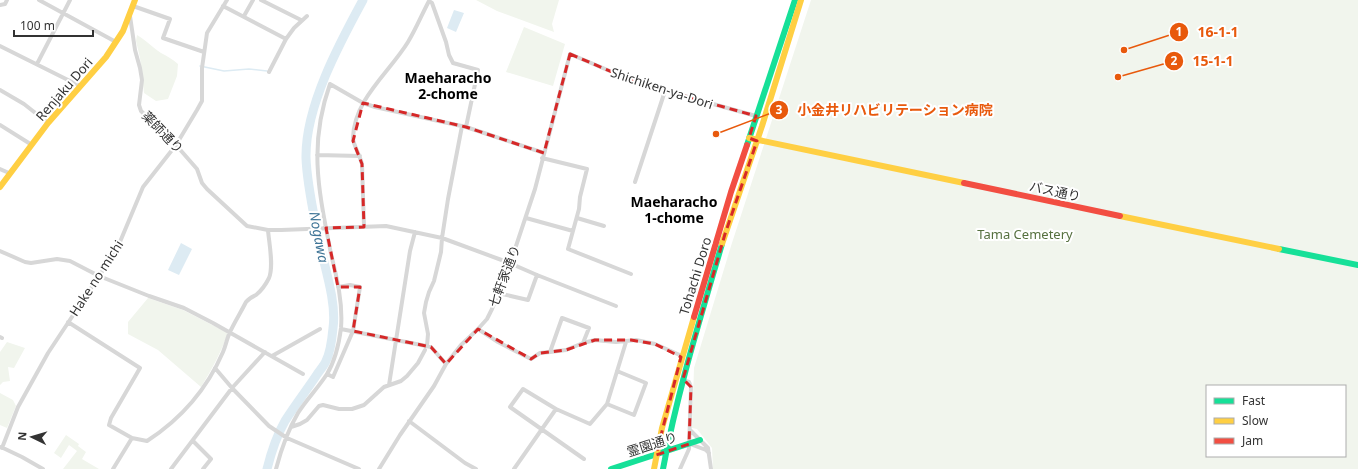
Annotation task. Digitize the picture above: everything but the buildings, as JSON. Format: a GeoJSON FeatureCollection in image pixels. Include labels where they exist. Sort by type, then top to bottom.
{"type":"FeatureCollection","features":[{"type":"Feature","properties":{"kind":"main road","name":"Tohachi Doro"},"geometry":{"type":"LineString","coordinates":[[654,469],[670,394],[731,192],[795,0]]}},
{"type":"Feature","properties":{"kind":"main road","name":"Tohachi Doro"},"geometry":{"type":"LineString","coordinates":[[663,469],[688,358],[723,241],[757,140],[801,0]]}},
{"type":"Feature","properties":{"kind":"main road","name":"Renjaku Dori"},"geometry":{"type":"LineString","coordinates":[[0,187],[9,173],[48,124],[100,65],[124,31],[134,3]]}},
{"type":"Feature","properties":{"kind":"main road"},"geometry":{"type":"LineString","coordinates":[[755,118],[757,120],[760,119],[765,103],[776,81]]}},
{"type":"Feature","properties":{"kind":"main road","name":"バス通り"},"geometry":{"type":"LineString","coordinates":[[749,138],[1358,265]]}},
{"type":"Feature","properties":{"kind":"main road","name":"霊園通り"},"geometry":{"type":"LineString","coordinates":[[611,469],[700,440]]}},
{"type":"Feature","properties":{"kind":"street"},"geometry":{"type":"LineString","coordinates":[[0,5],[5,4],[7,0]]}},
{"type":"Feature","properties":{"kind":"street"},"geometry":{"type":"LineString","coordinates":[[39,0],[116,42]]}},
{"type":"Feature","properties":{"kind":"street"},"geometry":{"type":"LineString","coordinates":[[36,64],[70,0]]}},
{"type":"Feature","properties":{"kind":"street","name":"Hake no michi"},"geometry":{"type":"LineString","coordinates":[[1,448],[18,407],[48,353],[118,249],[143,187],[176,144],[202,101],[202,68],[207,33],[227,0]]}},
{"type":"Feature","properties":{"kind":"street"},"geometry":{"type":"LineString","coordinates":[[244,16],[253,0]]}},
{"type":"Feature","properties":{"kind":"street"},"geometry":{"type":"LineString","coordinates":[[261,0],[301,20]]}},
{"type":"Feature","properties":{"kind":"street"},"geometry":{"type":"LineString","coordinates":[[291,427],[307,420],[319,406],[323,405],[339,409],[352,409],[364,405],[389,385],[401,381],[407,376],[418,362],[426,348],[428,334],[424,312],[442,252],[442,238],[454,165],[478,70],[453,63],[432,3],[429,1],[409,41],[374,86],[363,103],[354,130],[353,141],[362,164],[364,227]]}},
{"type":"Feature","properties":{"kind":"street"},"geometry":{"type":"LineString","coordinates":[[134,3],[170,19],[164,38],[204,52]]}},
{"type":"Feature","properties":{"kind":"street"},"geometry":{"type":"LineString","coordinates":[[224,6],[286,39]]}},
{"type":"Feature","properties":{"kind":"street","name":"薬師通り"},"geometry":{"type":"LineString","coordinates":[[130,15],[134,50],[142,80],[139,105],[141,111],[176,144],[197,169],[206,189],[247,226],[268,230]]}},
{"type":"Feature","properties":{"kind":"street"},"geometry":{"type":"LineString","coordinates":[[269,72],[286,39],[301,20],[307,16]]}},
{"type":"Feature","properties":{"kind":"street"},"geometry":{"type":"LineString","coordinates":[[0,46],[80,86]]}},
{"type":"Feature","properties":{"kind":"street","name":"Shichiken-ya-Dori"},"geometry":{"type":"LineString","coordinates":[[570,54],[618,75],[664,91],[755,118]]}},
{"type":"Feature","properties":{"kind":"street","name":"七軒家通り"},"geometry":{"type":"LineString","coordinates":[[379,469],[409,421],[434,386],[446,364],[461,345],[487,319],[492,309],[510,264],[535,189],[570,54]]}},
{"type":"Feature","properties":{"kind":"street"},"geometry":{"type":"LineString","coordinates":[[276,469],[278,458],[298,413],[327,374],[334,359],[341,329],[342,311],[318,183],[317,155],[320,120],[330,84],[363,103],[375,107],[464,127],[544,153]]}},
{"type":"Feature","properties":{"kind":"street"},"geometry":{"type":"LineString","coordinates":[[0,90],[24,104],[48,124]]}},
{"type":"Feature","properties":{"kind":"street"},"geometry":{"type":"LineString","coordinates":[[635,182],[664,91]]}},
{"type":"Feature","properties":{"kind":"street"},"geometry":{"type":"LineString","coordinates":[[0,125],[32,145]]}},
{"type":"Feature","properties":{"kind":"street"},"geometry":{"type":"LineString","coordinates":[[317,155],[360,156]]}},
{"type":"Feature","properties":{"kind":"street"},"geometry":{"type":"LineString","coordinates":[[542,158],[587,170],[580,197],[577,218],[568,249],[631,274]]}},
{"type":"Feature","properties":{"kind":"street"},"geometry":{"type":"LineString","coordinates":[[0,169],[9,173]]}},
{"type":"Feature","properties":{"kind":"street"},"geometry":{"type":"LineString","coordinates":[[526,218],[573,231]]}},
{"type":"Feature","properties":{"kind":"street"},"geometry":{"type":"LineString","coordinates":[[577,218],[604,226]]}},
{"type":"Feature","properties":{"kind":"street"},"geometry":{"type":"LineString","coordinates":[[68,322],[140,368],[111,418],[109,425],[132,438],[147,441],[159,433],[194,400],[215,368],[223,352],[230,332],[248,300],[262,289],[269,278],[271,266],[268,230],[304,230],[386,226],[415,232],[442,238],[491,256],[616,306]]}},
{"type":"Feature","properties":{"kind":"street"},"geometry":{"type":"LineString","coordinates":[[389,385],[410,250],[415,232]]}},
{"type":"Feature","properties":{"kind":"street"},"geometry":{"type":"LineString","coordinates":[[0,251],[25,262],[31,263],[57,259],[70,261],[99,276],[184,308],[230,332],[303,374]]}},
{"type":"Feature","properties":{"kind":"street"},"geometry":{"type":"LineString","coordinates":[[498,293],[528,300],[537,275]]}},
{"type":"Feature","properties":{"kind":"street"},"geometry":{"type":"LineString","coordinates":[[327,374],[333,377],[353,332],[360,287],[350,285],[338,287]]}},
{"type":"Feature","properties":{"kind":"street"},"geometry":{"type":"LineString","coordinates":[[550,352],[562,318],[589,328],[583,343]]}},
{"type":"Feature","properties":{"kind":"street"},"geometry":{"type":"LineString","coordinates":[[272,356],[320,329]]}},
{"type":"Feature","properties":{"kind":"street"},"geometry":{"type":"LineString","coordinates":[[341,329],[396,340],[426,348],[431,346],[446,364]]}},
{"type":"Feature","properties":{"kind":"street"},"geometry":{"type":"LineString","coordinates":[[478,329],[498,342],[531,359],[540,353],[566,350],[595,340],[626,342],[631,340],[651,343],[682,356]]}},
{"type":"Feature","properties":{"kind":"street"},"geometry":{"type":"LineString","coordinates":[[584,459],[510,407],[523,390],[556,409],[590,424],[607,404],[626,342]]}},
{"type":"Feature","properties":{"kind":"street"},"geometry":{"type":"LineString","coordinates":[[171,469],[232,388],[266,352]]}},
{"type":"Feature","properties":{"kind":"street"},"geometry":{"type":"LineString","coordinates":[[215,368],[269,426],[287,438],[359,469]]}},
{"type":"Feature","properties":{"kind":"street"},"geometry":{"type":"LineString","coordinates":[[607,404],[634,415],[646,384],[617,371]]}},
{"type":"Feature","properties":{"kind":"street"},"geometry":{"type":"LineString","coordinates":[[680,469],[689,444],[691,387],[689,382],[682,380]]}},
{"type":"Feature","properties":{"kind":"street"},"geometry":{"type":"LineString","coordinates":[[514,469],[556,409]]}},
{"type":"Feature","properties":{"kind":"street"},"geometry":{"type":"LineString","coordinates":[[409,421],[465,463],[476,469]]}},
{"type":"Feature","properties":{"kind":"street"},"geometry":{"type":"LineString","coordinates":[[690,430],[708,448],[710,469]]}},
{"type":"Feature","properties":{"kind":"street"},"geometry":{"type":"LineString","coordinates":[[113,469],[132,438]]}},
{"type":"Feature","properties":{"kind":"street"},"geometry":{"type":"LineString","coordinates":[[193,441],[211,459],[203,469]]}},
{"type":"Feature","properties":{"kind":"street"},"geometry":{"type":"LineString","coordinates":[[689,444],[706,450],[709,453]]}},
{"type":"Feature","properties":{"kind":"street"},"geometry":{"type":"LineString","coordinates":[[1,448],[22,457],[43,469]]}},
{"type":"Feature","properties":{"kind":"highlighted area"},"geometry":{"type":"Polygon","coordinates":[[[570,54],[638,83],[756,116],[749,138],[757,141],[725,234],[683,379],[691,387],[689,444],[656,455],[681,357],[655,344],[631,340],[595,340],[566,350],[540,353],[531,359],[478,329],[446,364],[431,347],[353,331],[360,287],[338,287],[326,228],[364,227],[362,164],[353,141],[363,103],[466,127],[544,153],[570,54]]]}},
{"type":"Feature","properties":{"kind":"green space"},"geometry":{"type":"Polygon","coordinates":[[[476,0],[559,0],[552,24],[554,32],[497,11],[476,0]]]}},
{"type":"Feature","properties":{"kind":"green space","name":"Tama Cemetery"},"geometry":{"type":"Polygon","coordinates":[[[811,0],[1358,0],[1358,469],[713,469],[712,448],[697,429],[692,428],[694,368],[731,246],[811,0]]]}},
{"type":"Feature","properties":{"kind":"green space"},"geometry":{"type":"Polygon","coordinates":[[[524,27],[565,44],[553,86],[506,72],[524,27]]]}},
{"type":"Feature","properties":{"kind":"green space"},"geometry":{"type":"Polygon","coordinates":[[[137,35],[178,64],[177,76],[168,99],[156,101],[144,93],[140,58],[136,41],[137,35]]]}},
{"type":"Feature","properties":{"kind":"green space"},"geometry":{"type":"Polygon","coordinates":[[[148,298],[183,310],[228,333],[209,374],[201,387],[158,350],[128,334],[128,322],[148,298]]]}},
{"type":"Feature","properties":{"kind":"green space"},"geometry":{"type":"Polygon","coordinates":[[[7,342],[25,348],[14,368],[8,367],[10,381],[3,382],[0,385],[0,352],[7,342]]]}},
{"type":"Feature","properties":{"kind":"green space"},"geometry":{"type":"Polygon","coordinates":[[[0,393],[13,400],[16,406],[7,428],[0,425],[0,393]]]}},
{"type":"Feature","properties":{"kind":"green space"},"geometry":{"type":"Polygon","coordinates":[[[66,435],[79,444],[78,446],[86,452],[82,459],[99,469],[63,469],[77,451],[69,445],[61,458],[54,453],[66,435]]]}},
{"type":"Feature","properties":{"kind":"shaded area"},"geometry":{"type":"Polygon","coordinates":[[[454,10],[464,13],[456,32],[447,28],[454,10]]]}},
{"type":"Feature","properties":{"kind":"shaded area"},"geometry":{"type":"Polygon","coordinates":[[[181,243],[192,249],[179,275],[168,270],[181,243]]]}},
{"type":"Feature","properties":{"kind":"waterway","name":"Nogawa"},"geometry":{"type":"LineString","coordinates":[[267,469],[274,444],[282,426],[324,365],[328,357],[332,341],[334,317],[333,306],[309,187],[306,158],[307,138],[317,97],[325,76],[363,0]]}},
{"type":"Feature","properties":{"kind":"waterway"},"geometry":{"type":"LineString","coordinates":[[200,66],[224,71],[249,69],[267,71]]}},
{"type":"Feature","properties":{"kind":"traffic: fast"},"geometry":{"type":"LineString","coordinates":[[747,145],[795,0]]}},
{"type":"Feature","properties":{"kind":"traffic: fast"},"geometry":{"type":"LineString","coordinates":[[663,469],[682,384],[722,244]]}},
{"type":"Feature","properties":{"kind":"traffic: fast"},"geometry":{"type":"LineString","coordinates":[[1279,249],[1358,265]]}},
{"type":"Feature","properties":{"kind":"traffic: fast"},"geometry":{"type":"LineString","coordinates":[[611,469],[700,440]]}},
{"type":"Feature","properties":{"kind":"traffic: slow"},"geometry":{"type":"LineString","coordinates":[[0,187],[48,123],[106,57],[123,31],[135,0]]}},
{"type":"Feature","properties":{"kind":"traffic: slow"},"geometry":{"type":"LineString","coordinates":[[722,244],[762,126],[801,0]]}},
{"type":"Feature","properties":{"kind":"traffic: slow"},"geometry":{"type":"LineString","coordinates":[[749,138],[964,183]]}},
{"type":"Feature","properties":{"kind":"traffic: slow"},"geometry":{"type":"LineString","coordinates":[[1120,216],[1279,249]]}},
{"type":"Feature","properties":{"kind":"traffic: slow"},"geometry":{"type":"LineString","coordinates":[[654,469],[662,428],[694,317]]}},
{"type":"Feature","properties":{"kind":"traffic: jam"},"geometry":{"type":"LineString","coordinates":[[694,317],[731,192],[747,145]]}},
{"type":"Feature","properties":{"kind":"traffic: jam"},"geometry":{"type":"LineString","coordinates":[[964,183],[1120,216]]}},
{"type":"Feature","properties":{"kind":"place","name":"16-1-1"},"geometry":{"type":"Point","coordinates":[1124,50]}},
{"type":"Feature","properties":{"kind":"place","name":"15-1-1"},"geometry":{"type":"Point","coordinates":[1118,77]}},
{"type":"Feature","properties":{"kind":"place","name":"小金井リハビリテーション病院"},"geometry":{"type":"Point","coordinates":[716,134]}},
{"type":"Feature","properties":{"kind":"district","name":"Maeharacho 2-chome"},"geometry":{"type":"Point","coordinates":[448,86]}},
{"type":"Feature","properties":{"kind":"district","name":"Maeharacho 1-chome"},"geometry":{"type":"Point","coordinates":[674,210]}}]}
